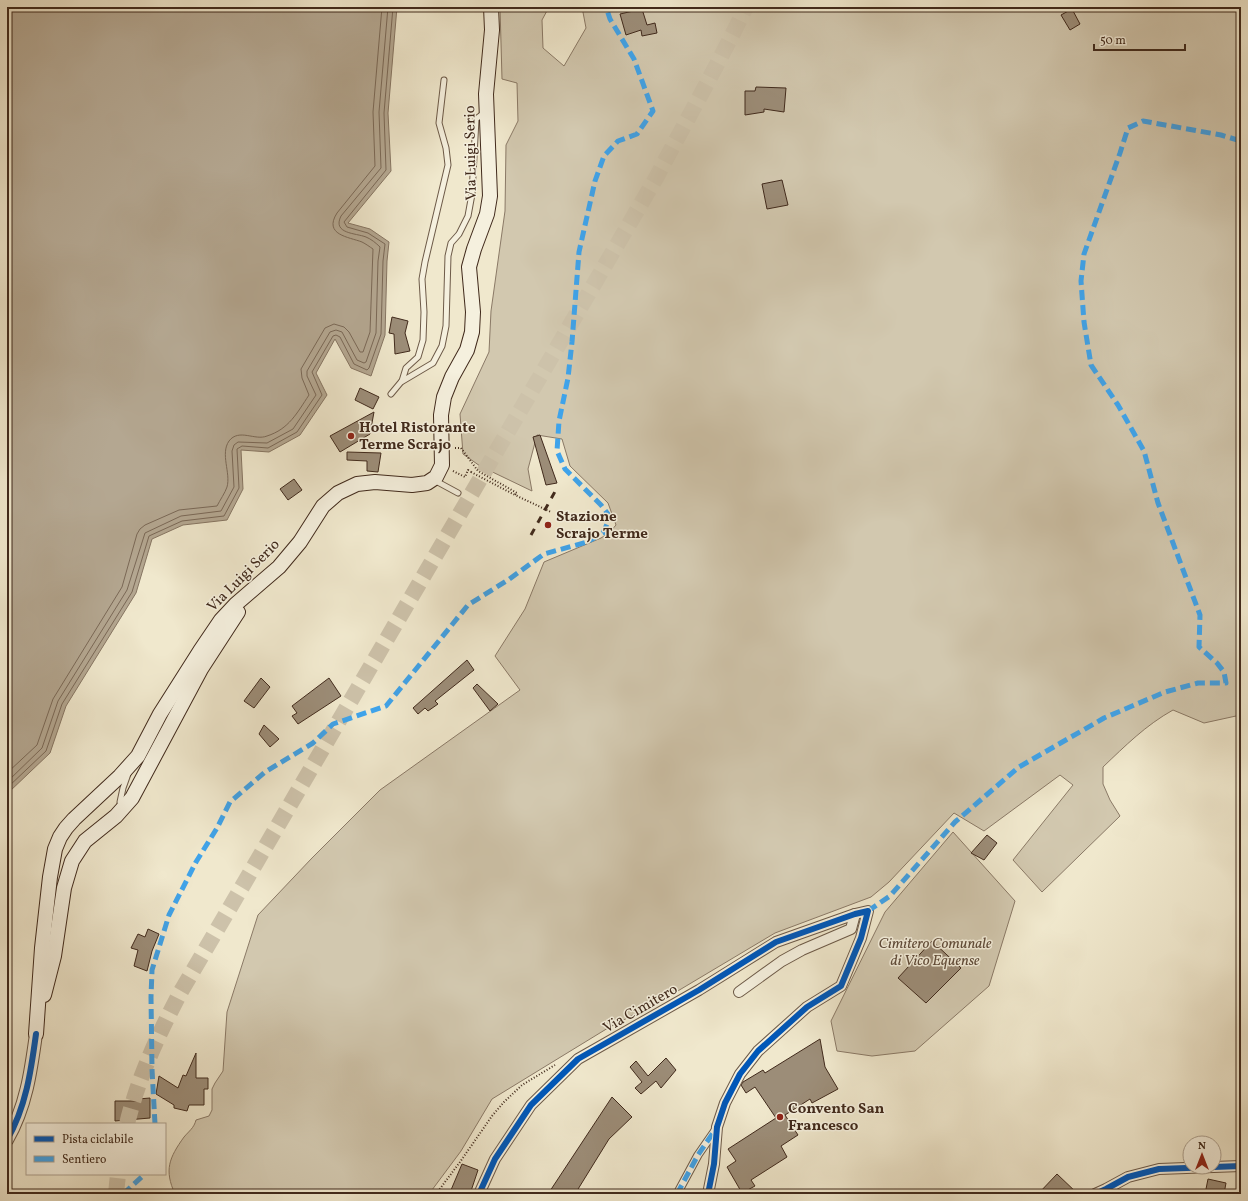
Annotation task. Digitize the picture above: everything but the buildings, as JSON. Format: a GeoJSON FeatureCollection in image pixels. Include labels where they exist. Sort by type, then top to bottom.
{"type":"FeatureCollection","features":[{"type":"Feature","properties":{"kind":"main road","name":"Via Luigi Serio"},"geometry":{"type":"LineString","coordinates":[[36,1034],[42,948],[50,877],[55,850],[60,837],[74,819],[120,776],[138,756],[160,714],[221,620],[236,604],[279,567],[300,542],[323,506],[338,493],[356,484],[375,482],[412,485],[427,483],[436,477],[442,465],[441,415],[444,397],[452,377],[467,350],[472,332],[473,312],[469,267],[487,214],[490,196],[486,94],[492,30],[492,7]]}},
{"type":"Feature","properties":{"kind":"main road"},"geometry":{"type":"LineString","coordinates":[[36,1034],[43,996],[54,956],[64,888],[76,852],[84,841],[116,816],[132,798],[201,669],[255,587]]}},
{"type":"Feature","properties":{"kind":"street","name":"Via Cimitero"},"geometry":{"type":"LineString","coordinates":[[480,1194],[495,1159],[531,1105],[578,1059],[699,990],[776,942],[855,914],[868,911],[861,938],[841,986],[807,1007],[758,1051],[740,1074],[725,1103],[717,1127]]}},
{"type":"Feature","properties":{"kind":"street"},"geometry":{"type":"LineString","coordinates":[[739,992],[782,961],[802,950],[851,929],[855,914]]}},
{"type":"Feature","properties":{"kind":"street"},"geometry":{"type":"LineString","coordinates":[[7,1140],[26,1096],[36,1034]]}},
{"type":"Feature","properties":{"kind":"street"},"geometry":{"type":"LineString","coordinates":[[677,1194],[698,1155],[717,1127]]}},
{"type":"Feature","properties":{"kind":"street"},"geometry":{"type":"LineString","coordinates":[[708,1194],[714,1164],[717,1127]]}},
{"type":"Feature","properties":{"kind":"street"},"geometry":{"type":"LineString","coordinates":[[1095,1194],[1128,1177],[1158,1169],[1241,1166]]}},
{"type":"Feature","properties":{"kind":"lane"},"geometry":{"type":"LineString","coordinates":[[401,382],[406,368],[418,357],[422,340],[424,312],[422,279],[424,262],[448,165],[446,148],[439,123],[444,80]]}},
{"type":"Feature","properties":{"kind":"lane"},"geometry":{"type":"LineString","coordinates":[[390,394],[401,382],[433,363],[442,346],[446,326],[448,256],[451,243],[459,234],[468,216],[472,194],[476,119],[486,112]]}},
{"type":"Feature","properties":{"kind":"lane"},"geometry":{"type":"LineString","coordinates":[[432,479],[458,493]]}},
{"type":"Feature","properties":{"kind":"lane"},"geometry":{"type":"LineString","coordinates":[[120,802],[125,783],[138,756]]}},
{"type":"Feature","properties":{"kind":"path"},"geometry":{"type":"LineString","coordinates":[[452,448],[461,448],[478,471],[517,493],[515,496]]}},
{"type":"Feature","properties":{"kind":"path"},"geometry":{"type":"LineString","coordinates":[[471,472],[515,496],[551,512]]}},
{"type":"Feature","properties":{"kind":"green space"},"geometry":{"type":"Polygon","coordinates":[[[500,7],[549,7],[542,20],[543,48],[564,66],[586,28],[582,7],[1241,7],[1241,717],[1236,716],[1204,723],[1173,710],[1136,736],[1103,767],[1103,784],[1110,800],[1120,816],[1042,892],[1013,860],[1073,785],[1060,775],[984,831],[954,813],[889,882],[871,897],[775,933],[666,998],[608,1028],[492,1099],[461,1151],[429,1194],[175,1194],[170,1178],[170,1164],[179,1144],[193,1127],[196,1120],[209,1116],[212,1110],[212,1089],[223,1071],[227,1012],[258,915],[380,790],[520,690],[495,656],[525,609],[544,562],[601,538],[609,533],[616,525],[608,503],[570,466],[562,439],[537,435],[528,469],[532,491],[480,466],[463,454],[460,414],[489,352],[491,311],[505,211],[506,145],[518,121],[517,83],[502,79],[500,7]]]}},
{"type":"Feature","properties":{"kind":"green space","name":"Cimitero Comunale di Vico Equense"},"geometry":{"type":"Polygon","coordinates":[[[953,832],[1015,901],[989,986],[915,1051],[872,1056],[837,1051],[831,1021],[885,912],[953,832]]]}},
{"type":"Feature","properties":{"kind":"water"},"geometry":{"type":"Polygon","coordinates":[[[7,7],[397,7],[388,113],[391,171],[348,223],[370,229],[389,242],[385,335],[371,376],[351,368],[335,339],[316,373],[327,395],[300,435],[269,452],[241,450],[243,489],[227,520],[183,525],[152,539],[136,593],[66,706],[50,753],[9,792],[7,792],[7,7]]]}},
{"type":"Feature","properties":{"kind":"tunnel"},"geometry":{"type":"LineString","coordinates":[[127,1123],[149,1057],[180,993],[656,178],[746,7]]}},
{"type":"Feature","properties":{"kind":"tunnel"},"geometry":{"type":"LineString","coordinates":[[116,1194],[118,1175]]}},
{"type":"Feature","properties":{"kind":"railway"},"geometry":{"type":"LineString","coordinates":[[531,535],[557,488]]}},
{"type":"Feature","properties":{"kind":"marked path"},"geometry":{"type":"LineString","coordinates":[[155,1123],[152,1069],[152,970],[169,915],[196,862],[217,828],[230,802],[265,772],[313,743],[333,724],[386,706],[468,605],[508,580],[544,554],[587,542],[603,533],[607,524],[608,514],[565,469],[557,451],[559,421],[568,378],[572,342],[579,252],[595,181],[604,156],[618,141],[637,134],[653,111],[634,59],[610,19],[606,7]]}},
{"type":"Feature","properties":{"kind":"marked path"},"geometry":{"type":"LineString","coordinates":[[868,911],[890,896],[955,822],[1019,767],[1104,718],[1165,692],[1198,683],[1226,683],[1224,672],[1217,663],[1199,647],[1200,615],[1158,503],[1144,451],[1118,405],[1091,365],[1084,322],[1081,281],[1084,254],[1128,128],[1143,121],[1221,135],[1241,141]]}},
{"type":"Feature","properties":{"kind":"marked path"},"geometry":{"type":"LineString","coordinates":[[677,1194],[698,1155],[715,1130]]}},
{"type":"Feature","properties":{"kind":"marked path"},"geometry":{"type":"LineString","coordinates":[[123,1194],[144,1175]]}},
{"type":"Feature","properties":{"kind":"cycle path"},"geometry":{"type":"LineString","coordinates":[[479,1194],[495,1159],[531,1105],[578,1059],[699,990],[776,942],[855,914],[868,911],[861,938],[841,986],[807,1007],[758,1051],[740,1074],[725,1103],[717,1127],[714,1164],[708,1194]]}},
{"type":"Feature","properties":{"kind":"cycle path"},"geometry":{"type":"LineString","coordinates":[[7,1140],[19,1115],[27,1088],[36,1034]]}},
{"type":"Feature","properties":{"kind":"cycle path"},"geometry":{"type":"LineString","coordinates":[[1095,1194],[1128,1177],[1159,1169],[1241,1166]]}},
{"type":"Feature","properties":{"kind":"place","name":"Hotel Ristorante Terme Scrajo"},"geometry":{"type":"Point","coordinates":[351,436]}},
{"type":"Feature","properties":{"kind":"place","name":"Stazione Scrajo Terme"},"geometry":{"type":"Point","coordinates":[548,525]}},
{"type":"Feature","properties":{"kind":"place","name":"Convento San Francesco"},"geometry":{"type":"Point","coordinates":[780,1117]}}]}
